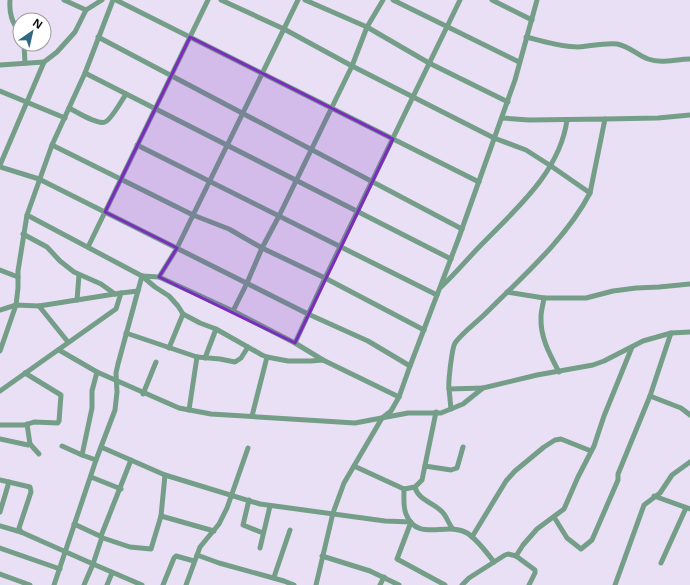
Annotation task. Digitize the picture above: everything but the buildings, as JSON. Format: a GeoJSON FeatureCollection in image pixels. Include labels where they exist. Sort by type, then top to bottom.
{"type":"FeatureCollection","features":[{"type":"Feature","properties":{"kind":"street"},"geometry":{"type":"LineString","coordinates":[[10,0],[10,16],[12,20]]}},
{"type":"Feature","properties":{"kind":"street"},"geometry":{"type":"LineString","coordinates":[[64,0],[86,10]]}},
{"type":"Feature","properties":{"kind":"street"},"geometry":{"type":"LineString","coordinates":[[102,0],[86,10],[75,32],[57,52],[44,62],[0,166],[39,178],[308,314],[368,341],[410,366]]}},
{"type":"Feature","properties":{"kind":"street"},"geometry":{"type":"LineString","coordinates":[[0,351],[16,305],[18,277],[27,215],[39,178],[115,0],[479,182]]}},
{"type":"Feature","properties":{"kind":"street"},"geometry":{"type":"LineString","coordinates":[[88,247],[208,0]]}},
{"type":"Feature","properties":{"kind":"street"},"geometry":{"type":"LineString","coordinates":[[221,0],[284,29],[352,66],[494,138],[526,150],[590,193]]}},
{"type":"Feature","properties":{"kind":"street"},"geometry":{"type":"LineString","coordinates":[[159,277],[177,248],[298,0]]}},
{"type":"Feature","properties":{"kind":"street"},"geometry":{"type":"LineString","coordinates":[[305,0],[367,27],[429,63],[508,102]]}},
{"type":"Feature","properties":{"kind":"street"},"geometry":{"type":"LineString","coordinates":[[233,311],[262,248],[352,66],[367,27],[383,0]]}},
{"type":"Feature","properties":{"kind":"street"},"geometry":{"type":"LineString","coordinates":[[393,0],[519,62]]}},
{"type":"Feature","properties":{"kind":"street"},"geometry":{"type":"LineString","coordinates":[[295,343],[340,246],[460,0]]}},
{"type":"Feature","properties":{"kind":"street"},"geometry":{"type":"LineString","coordinates":[[492,0],[532,20]]}},
{"type":"Feature","properties":{"kind":"street"},"geometry":{"type":"LineString","coordinates":[[316,585],[332,513],[346,479],[382,418],[391,411],[399,397],[508,102],[537,0]]}},
{"type":"Feature","properties":{"kind":"street"},"geometry":{"type":"LineString","coordinates":[[98,37],[462,229]]}},
{"type":"Feature","properties":{"kind":"street"},"geometry":{"type":"LineString","coordinates":[[526,37],[564,46],[578,47],[599,44],[619,44],[630,48],[647,58],[660,62],[690,59]]}},
{"type":"Feature","properties":{"kind":"street"},"geometry":{"type":"LineString","coordinates":[[24,52],[25,63]]}},
{"type":"Feature","properties":{"kind":"street"},"geometry":{"type":"LineString","coordinates":[[0,65],[44,62]]}},
{"type":"Feature","properties":{"kind":"street"},"geometry":{"type":"LineString","coordinates":[[85,73],[451,259]]}},
{"type":"Feature","properties":{"kind":"street"},"geometry":{"type":"LineString","coordinates":[[0,91],[65,118]]}},
{"type":"Feature","properties":{"kind":"street"},"geometry":{"type":"LineString","coordinates":[[69,108],[98,122],[105,122],[109,119],[126,94]]}},
{"type":"Feature","properties":{"kind":"street"},"geometry":{"type":"LineString","coordinates":[[502,118],[567,120],[658,118],[690,115]]}},
{"type":"Feature","properties":{"kind":"street"},"geometry":{"type":"LineString","coordinates":[[451,409],[449,389],[450,366],[454,345],[546,253],[572,221],[590,193],[605,119]]}},
{"type":"Feature","properties":{"kind":"street"},"geometry":{"type":"LineString","coordinates":[[439,289],[502,224],[529,194],[551,166],[563,139],[567,120]]}},
{"type":"Feature","properties":{"kind":"street"},"geometry":{"type":"LineString","coordinates":[[52,145],[193,215],[229,229],[262,248],[325,278],[424,330]]}},
{"type":"Feature","properties":{"kind":"street"},"geometry":{"type":"LineString","coordinates":[[138,145],[437,295]]}},
{"type":"Feature","properties":{"kind":"street"},"geometry":{"type":"LineString","coordinates":[[27,215],[142,276],[169,296],[183,314],[210,328],[216,329],[248,347],[267,356],[288,361],[324,360]]}},
{"type":"Feature","properties":{"kind":"street"},"geometry":{"type":"LineString","coordinates":[[24,234],[47,247],[60,261],[79,275],[101,284],[118,294]]}},
{"type":"Feature","properties":{"kind":"street"},"geometry":{"type":"LineString","coordinates":[[0,270],[18,277]]}},
{"type":"Feature","properties":{"kind":"street"},"geometry":{"type":"LineString","coordinates":[[78,300],[79,275]]}},
{"type":"Feature","properties":{"kind":"street"},"geometry":{"type":"LineString","coordinates":[[142,276],[159,277],[233,311],[295,343],[324,360],[399,397]]}},
{"type":"Feature","properties":{"kind":"street"},"geometry":{"type":"LineString","coordinates":[[54,585],[96,460],[115,410],[118,364],[142,276]]}},
{"type":"Feature","properties":{"kind":"street"},"geometry":{"type":"LineString","coordinates":[[507,292],[544,298],[586,298],[613,291],[690,284]]}},
{"type":"Feature","properties":{"kind":"street"},"geometry":{"type":"LineString","coordinates":[[0,310],[16,305],[39,306],[138,291]]}},
{"type":"Feature","properties":{"kind":"street"},"geometry":{"type":"LineString","coordinates":[[0,391],[116,309],[118,294]]}},
{"type":"Feature","properties":{"kind":"street"},"geometry":{"type":"LineString","coordinates":[[544,298],[541,318],[542,330],[548,349],[559,372]]}},
{"type":"Feature","properties":{"kind":"street"},"geometry":{"type":"LineString","coordinates":[[39,306],[68,342]]}},
{"type":"Feature","properties":{"kind":"street"},"geometry":{"type":"LineString","coordinates":[[169,348],[183,314]]}},
{"type":"Feature","properties":{"kind":"street"},"geometry":{"type":"LineString","coordinates":[[205,358],[216,329]]}},
{"type":"Feature","properties":{"kind":"street"},"geometry":{"type":"LineString","coordinates":[[449,389],[483,388],[559,372],[604,361],[643,341],[671,333],[690,332]]}},
{"type":"Feature","properties":{"kind":"street"},"geometry":{"type":"LineString","coordinates":[[126,333],[197,357],[235,362],[239,360],[248,347]]}},
{"type":"Feature","properties":{"kind":"street"},"geometry":{"type":"LineString","coordinates":[[554,517],[567,538],[581,549],[592,540],[618,480],[618,474],[650,396],[671,333]]}},
{"type":"Feature","properties":{"kind":"street"},"geometry":{"type":"LineString","coordinates":[[516,556],[530,535],[564,510],[591,451],[632,347]]}},
{"type":"Feature","properties":{"kind":"street"},"geometry":{"type":"LineString","coordinates":[[58,350],[97,372],[144,394],[179,408],[211,414],[355,423],[408,413],[441,412],[463,404],[483,388]]}},
{"type":"Feature","properties":{"kind":"street"},"geometry":{"type":"LineString","coordinates":[[252,416],[267,356]]}},
{"type":"Feature","properties":{"kind":"street"},"geometry":{"type":"LineString","coordinates":[[189,410],[197,357]]}},
{"type":"Feature","properties":{"kind":"street"},"geometry":{"type":"LineString","coordinates":[[144,394],[156,362]]}},
{"type":"Feature","properties":{"kind":"street"},"geometry":{"type":"LineString","coordinates":[[82,455],[92,408],[92,391],[97,372]]}},
{"type":"Feature","properties":{"kind":"street"},"geometry":{"type":"LineString","coordinates":[[0,425],[27,424],[34,422],[58,423],[59,421],[61,397],[59,393],[25,373]]}},
{"type":"Feature","properties":{"kind":"street"},"geometry":{"type":"LineString","coordinates":[[650,396],[676,406],[690,415]]}},
{"type":"Feature","properties":{"kind":"street"},"geometry":{"type":"LineString","coordinates":[[354,466],[404,489],[415,487],[422,480],[436,412]]}},
{"type":"Feature","properties":{"kind":"street"},"geometry":{"type":"LineString","coordinates":[[27,424],[30,444],[39,454]]}},
{"type":"Feature","properties":{"kind":"street"},"geometry":{"type":"LineString","coordinates":[[0,439],[28,445],[30,444]]}},
{"type":"Feature","properties":{"kind":"street"},"geometry":{"type":"LineString","coordinates":[[472,537],[506,481],[544,447],[555,440],[561,439],[591,451]]}},
{"type":"Feature","properties":{"kind":"street"},"geometry":{"type":"LineString","coordinates":[[62,446],[96,460]]}},
{"type":"Feature","properties":{"kind":"street"},"geometry":{"type":"LineString","coordinates":[[101,447],[165,475],[270,506],[384,521],[411,522]]}},
{"type":"Feature","properties":{"kind":"street"},"geometry":{"type":"LineString","coordinates":[[424,466],[451,470],[457,468],[463,447]]}},
{"type":"Feature","properties":{"kind":"street"},"geometry":{"type":"LineString","coordinates":[[186,585],[200,547],[222,519],[248,448]]}},
{"type":"Feature","properties":{"kind":"street"},"geometry":{"type":"LineString","coordinates":[[84,585],[131,460]]}},
{"type":"Feature","properties":{"kind":"street"},"geometry":{"type":"LineString","coordinates":[[614,585],[644,504],[662,490],[672,475],[690,462]]}},
{"type":"Feature","properties":{"kind":"street"},"geometry":{"type":"LineString","coordinates":[[74,524],[102,537],[130,546],[151,549],[161,516],[165,475]]}},
{"type":"Feature","properties":{"kind":"street"},"geometry":{"type":"LineString","coordinates":[[91,477],[120,489]]}},
{"type":"Feature","properties":{"kind":"street"},"geometry":{"type":"LineString","coordinates":[[0,480],[28,486],[31,489],[19,528],[20,532]]}},
{"type":"Feature","properties":{"kind":"street"},"geometry":{"type":"LineString","coordinates":[[0,512],[9,482]]}},
{"type":"Feature","properties":{"kind":"street"},"geometry":{"type":"LineString","coordinates":[[415,487],[416,492],[422,498],[444,513],[452,528]]}},
{"type":"Feature","properties":{"kind":"street"},"geometry":{"type":"LineString","coordinates":[[404,489],[405,514],[418,528],[428,530],[452,528],[467,533],[494,562]]}},
{"type":"Feature","properties":{"kind":"street"},"geometry":{"type":"LineString","coordinates":[[654,496],[688,509],[661,563]]}},
{"type":"Feature","properties":{"kind":"street"},"geometry":{"type":"LineString","coordinates":[[249,500],[243,526],[263,533]]}},
{"type":"Feature","properties":{"kind":"street"},"geometry":{"type":"LineString","coordinates":[[260,548],[270,506]]}},
{"type":"Feature","properties":{"kind":"street"},"geometry":{"type":"LineString","coordinates":[[161,516],[214,531]]}},
{"type":"Feature","properties":{"kind":"street"},"geometry":{"type":"LineString","coordinates":[[411,522],[397,558],[446,585]]}},
{"type":"Feature","properties":{"kind":"street"},"geometry":{"type":"LineString","coordinates":[[0,526],[20,532],[142,585]]}},
{"type":"Feature","properties":{"kind":"street"},"geometry":{"type":"LineString","coordinates":[[274,578],[290,530]]}},
{"type":"Feature","properties":{"kind":"street"},"geometry":{"type":"LineString","coordinates":[[0,548],[60,569]]}},
{"type":"Feature","properties":{"kind":"street"},"geometry":{"type":"LineString","coordinates":[[462,585],[469,578],[508,554],[516,556],[535,570],[529,585]]}},
{"type":"Feature","properties":{"kind":"street"},"geometry":{"type":"LineString","coordinates":[[197,555],[219,563],[274,578],[292,585]]}},
{"type":"Feature","properties":{"kind":"street"},"geometry":{"type":"LineString","coordinates":[[163,585],[176,556],[194,561]]}},
{"type":"Feature","properties":{"kind":"street"},"geometry":{"type":"LineString","coordinates":[[322,556],[364,569],[399,585]]}},
{"type":"Feature","properties":{"kind":"street"},"geometry":{"type":"LineString","coordinates":[[107,585],[112,573]]}},
{"type":"Feature","properties":{"kind":"street"},"geometry":{"type":"LineString","coordinates":[[0,574],[26,584]]}},
{"type":"Feature","properties":{"kind":"street"},"geometry":{"type":"LineString","coordinates":[[380,585],[384,577]]}},
{"type":"Feature","properties":{"kind":"highlighted area"},"geometry":{"type":"Polygon","coordinates":[[[190,37],[393,139],[295,343],[159,277],[177,248],[105,212],[190,37]]]}}]}
